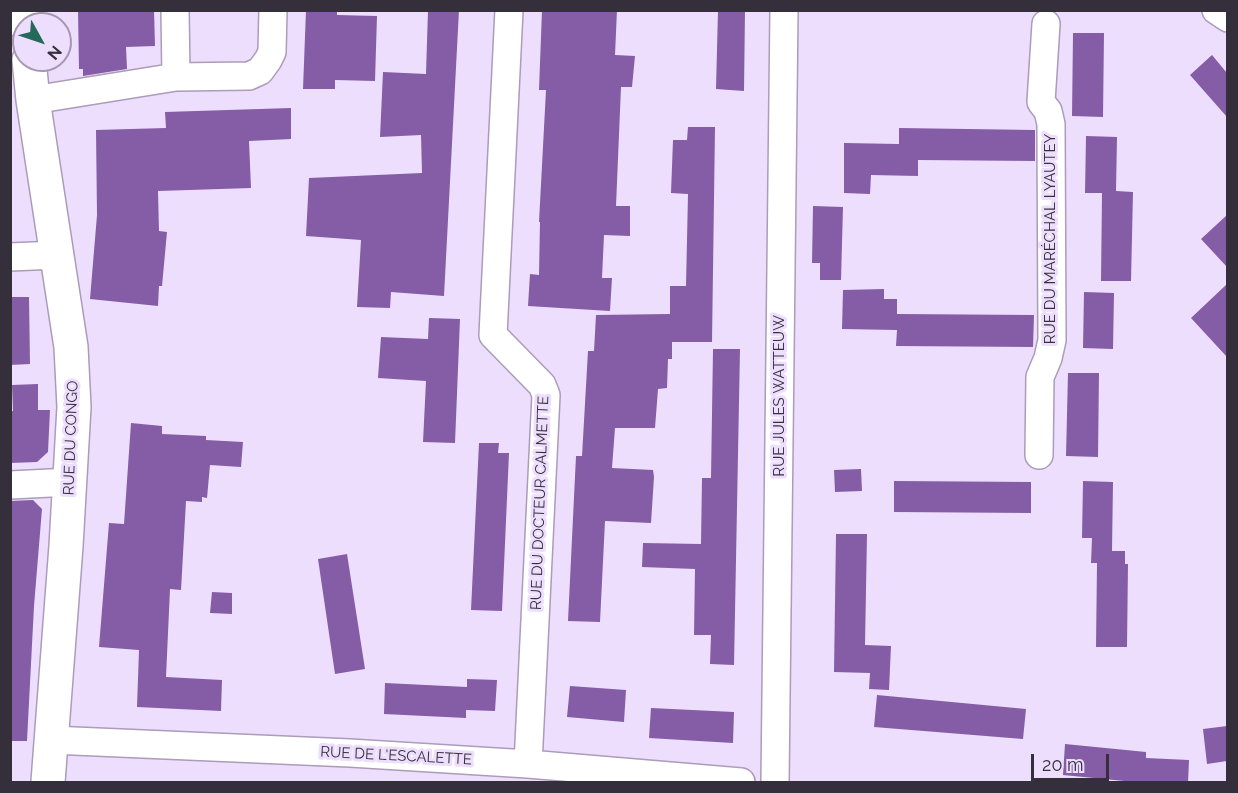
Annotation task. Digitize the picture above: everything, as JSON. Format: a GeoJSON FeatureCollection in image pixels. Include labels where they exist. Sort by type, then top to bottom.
{"type":"FeatureCollection","features":[{"type":"Feature","properties":{"kind":"street"},"geometry":{"type":"LineString","coordinates":[[175,10],[176,77]]}},
{"type":"Feature","properties":{"kind":"street"},"geometry":{"type":"LineString","coordinates":[[33,100],[176,77],[249,76],[260,71],[272,52],[273,10]]}},
{"type":"Feature","properties":{"kind":"street","name":"RUE DU DOCTEUR CALMETTE"},"geometry":{"type":"LineString","coordinates":[[509,10],[493,335],[542,385],[546,395],[528,764]]}},
{"type":"Feature","properties":{"kind":"street","name":"RUE JULES WATTEUW"},"geometry":{"type":"LineString","coordinates":[[776,783],[784,10]]}},
{"type":"Feature","properties":{"kind":"street"},"geometry":{"type":"LineString","coordinates":[[1216,10],[1227,18]]}},
{"type":"Feature","properties":{"kind":"street","name":"RUE DU MARÉCHAL LYAUTEY"},"geometry":{"type":"LineString","coordinates":[[1039,455],[1040,377],[1052,340],[1051,124],[1048,111],[1041,102],[1046,24]]}},
{"type":"Feature","properties":{"kind":"street","name":"RUE DU CONGO"},"geometry":{"type":"LineString","coordinates":[[30,72],[69,337],[75,406],[48,783]]}},
{"type":"Feature","properties":{"kind":"street"},"geometry":{"type":"LineString","coordinates":[[10,257],[57,255]]}},
{"type":"Feature","properties":{"kind":"street"},"geometry":{"type":"LineString","coordinates":[[10,484],[71,482]]}},
{"type":"Feature","properties":{"kind":"street","name":"RUE DE L'ESCALETTE"},"geometry":{"type":"LineString","coordinates":[[51,740],[350,753],[528,764],[741,783]]}},
{"type":"Feature","properties":{"kind":"building"},"geometry":{"type":"Polygon","coordinates":[[[78,10],[154,10],[155,46],[126,47],[127,69],[83,76],[83,69],[79,69],[78,10]]]}},
{"type":"Feature","properties":{"kind":"building"},"geometry":{"type":"Polygon","coordinates":[[[306,10],[337,10],[337,15],[377,16],[375,81],[335,80],[335,89],[303,89],[306,10]]]}},
{"type":"Feature","properties":{"kind":"building"},"geometry":{"type":"Polygon","coordinates":[[[428,10],[459,10],[444,296],[391,292],[390,308],[357,307],[361,240],[306,236],[309,178],[422,173],[421,135],[380,137],[383,72],[426,74],[428,10]]]}},
{"type":"Feature","properties":{"kind":"building"},"geometry":{"type":"Polygon","coordinates":[[[542,10],[617,10],[615,55],[635,56],[632,87],[621,87],[616,206],[630,206],[630,236],[604,235],[602,278],[612,278],[610,311],[528,306],[530,274],[539,275],[539,222],[546,90],[539,90],[542,10]]]}},
{"type":"Feature","properties":{"kind":"building"},"geometry":{"type":"Polygon","coordinates":[[[718,10],[745,10],[744,91],[716,89],[718,10]]]}},
{"type":"Feature","properties":{"kind":"building"},"geometry":{"type":"Polygon","coordinates":[[[1073,33],[1104,33],[1103,117],[1072,116],[1073,33]]]}},
{"type":"Feature","properties":{"kind":"building"},"geometry":{"type":"Polygon","coordinates":[[[1212,55],[1227,73],[1227,117],[1190,75],[1212,55]]]}},
{"type":"Feature","properties":{"kind":"building"},"geometry":{"type":"Polygon","coordinates":[[[291,108],[291,139],[249,141],[251,188],[158,191],[159,231],[167,232],[158,306],[90,299],[97,215],[96,130],[166,128],[165,112],[291,108]]]}},
{"type":"Feature","properties":{"kind":"building"},"geometry":{"type":"Polygon","coordinates":[[[688,127],[715,127],[712,342],[672,342],[672,359],[668,359],[667,388],[658,389],[655,428],[615,428],[612,468],[653,470],[651,523],[605,521],[600,622],[568,621],[576,456],[582,456],[588,351],[594,351],[596,315],[670,314],[670,286],[686,286],[688,194],[671,193],[673,140],[687,140],[688,127]]]}},
{"type":"Feature","properties":{"kind":"building"},"geometry":{"type":"Polygon","coordinates":[[[899,128],[1035,130],[1035,161],[918,160],[918,176],[871,175],[870,194],[844,193],[844,143],[899,144],[899,128]]]}},
{"type":"Feature","properties":{"kind":"building"},"geometry":{"type":"Polygon","coordinates":[[[1086,136],[1117,137],[1116,191],[1133,192],[1131,281],[1101,281],[1102,193],[1085,193],[1086,136]]]}},
{"type":"Feature","properties":{"kind":"building"},"geometry":{"type":"Polygon","coordinates":[[[813,206],[843,207],[841,280],[820,280],[820,263],[812,263],[813,206]]]}},
{"type":"Feature","properties":{"kind":"building"},"geometry":{"type":"Polygon","coordinates":[[[1227,215],[1227,267],[1201,239],[1227,215]]]}},
{"type":"Feature","properties":{"kind":"building"},"geometry":{"type":"Polygon","coordinates":[[[1227,284],[1227,357],[1191,318],[1227,284]]]}},
{"type":"Feature","properties":{"kind":"building"},"geometry":{"type":"Polygon","coordinates":[[[884,289],[884,299],[897,299],[897,314],[1034,315],[1033,347],[896,346],[897,330],[842,329],[843,290],[884,289]]]}},
{"type":"Feature","properties":{"kind":"building"},"geometry":{"type":"Polygon","coordinates":[[[1084,292],[1114,293],[1113,349],[1083,348],[1084,292]]]}},
{"type":"Feature","properties":{"kind":"building"},"geometry":{"type":"Polygon","coordinates":[[[10,297],[29,297],[30,364],[10,365],[10,297]]]}},
{"type":"Feature","properties":{"kind":"building"},"geometry":{"type":"Polygon","coordinates":[[[429,318],[460,319],[455,443],[423,442],[426,381],[378,378],[381,337],[428,339],[429,318]]]}},
{"type":"Feature","properties":{"kind":"building"},"geometry":{"type":"Polygon","coordinates":[[[713,349],[740,349],[734,665],[710,664],[711,635],[694,635],[695,569],[642,567],[643,543],[701,544],[702,478],[711,478],[713,349]]]}},
{"type":"Feature","properties":{"kind":"building"},"geometry":{"type":"Polygon","coordinates":[[[1068,373],[1099,373],[1098,457],[1066,456],[1068,373]]]}},
{"type":"Feature","properties":{"kind":"building"},"geometry":{"type":"Polygon","coordinates":[[[38,384],[38,410],[50,410],[48,452],[37,462],[10,463],[12,385],[38,384]]]}},
{"type":"Feature","properties":{"kind":"building"},"geometry":{"type":"Polygon","coordinates":[[[131,423],[162,426],[162,434],[206,436],[206,440],[243,442],[241,467],[210,465],[207,498],[202,497],[202,502],[186,501],[181,590],[170,589],[166,677],[222,680],[221,711],[137,707],[139,650],[99,647],[109,523],[124,524],[131,423]]]}},
{"type":"Feature","properties":{"kind":"building"},"geometry":{"type":"Polygon","coordinates":[[[479,443],[499,443],[498,453],[509,453],[502,611],[471,610],[479,443]]]}},
{"type":"Feature","properties":{"kind":"building"},"geometry":{"type":"Polygon","coordinates":[[[861,469],[862,491],[835,492],[834,470],[861,469]]]}},
{"type":"Feature","properties":{"kind":"building"},"geometry":{"type":"Polygon","coordinates":[[[894,481],[1031,482],[1031,513],[894,512],[894,481]]]}},
{"type":"Feature","properties":{"kind":"building"},"geometry":{"type":"Polygon","coordinates":[[[1083,481],[1113,482],[1112,551],[1125,551],[1125,564],[1128,564],[1127,647],[1096,647],[1097,563],[1091,563],[1092,538],[1082,538],[1083,481]]]}},
{"type":"Feature","properties":{"kind":"building"},"geometry":{"type":"Polygon","coordinates":[[[33,500],[42,509],[27,741],[10,741],[10,501],[33,500]]]}},
{"type":"Feature","properties":{"kind":"building"},"geometry":{"type":"Polygon","coordinates":[[[836,534],[867,534],[865,645],[891,646],[889,690],[869,689],[870,673],[834,672],[836,534]]]}},
{"type":"Feature","properties":{"kind":"building"},"geometry":{"type":"Polygon","coordinates":[[[347,554],[365,669],[335,674],[318,559],[347,554]]]}},
{"type":"Feature","properties":{"kind":"building"},"geometry":{"type":"Polygon","coordinates":[[[212,592],[232,593],[232,614],[210,613],[212,592]]]}},
{"type":"Feature","properties":{"kind":"building"},"geometry":{"type":"Polygon","coordinates":[[[467,679],[497,680],[495,711],[466,710],[466,718],[384,714],[385,683],[467,687],[467,679]]]}},
{"type":"Feature","properties":{"kind":"building"},"geometry":{"type":"Polygon","coordinates":[[[570,686],[626,690],[624,722],[567,717],[570,686]]]}},
{"type":"Feature","properties":{"kind":"building"},"geometry":{"type":"Polygon","coordinates":[[[877,695],[1026,709],[1023,739],[874,727],[877,695]]]}},
{"type":"Feature","properties":{"kind":"building"},"geometry":{"type":"Polygon","coordinates":[[[651,708],[734,712],[733,743],[649,738],[651,708]]]}},
{"type":"Feature","properties":{"kind":"building"},"geometry":{"type":"Polygon","coordinates":[[[1227,726],[1227,761],[1207,764],[1203,729],[1227,726]]]}},
{"type":"Feature","properties":{"kind":"building"},"geometry":{"type":"Polygon","coordinates":[[[1065,744],[1146,752],[1146,758],[1189,760],[1188,783],[1145,783],[1063,775],[1065,744]]]}}]}
